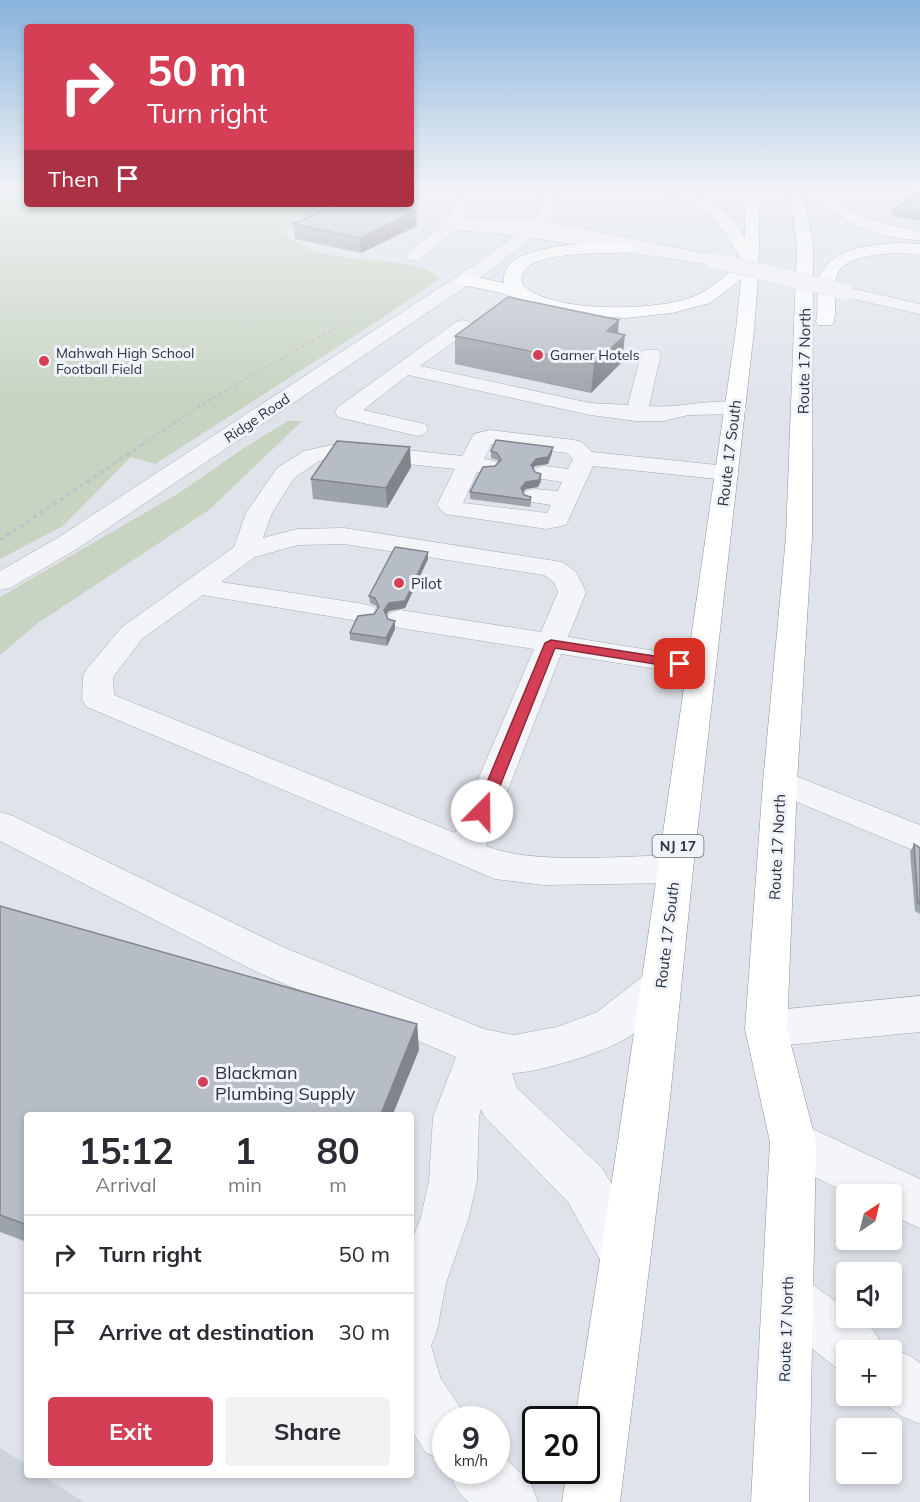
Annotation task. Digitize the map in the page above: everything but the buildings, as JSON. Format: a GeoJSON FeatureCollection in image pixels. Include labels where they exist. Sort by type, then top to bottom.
{"type":"FeatureCollection","features":[{"type":"Feature","properties":{"kind":"highway"},"geometry":{"type":"LineString","coordinates":[[525,296],[514,287],[512,278],[515,269],[529,259]]}},
{"type":"Feature","properties":{"kind":"highway"},"geometry":{"type":"LineString","coordinates":[[465,280],[495,286],[546,304],[582,312],[626,313],[657,310],[704,299],[751,263],[749,259]]}},
{"type":"Feature","properties":{"kind":"highway","name":"Route 17 South"},"geometry":{"type":"LineString","coordinates":[[591,1502],[647,1108],[660,986],[734,420],[751,259]]}},
{"type":"Feature","properties":{"kind":"highway","name":"Route 17 North"},"geometry":{"type":"LineString","coordinates":[[780,1502],[793,1142],[766,1029],[780,782],[799,537],[805,259]]}},
{"type":"Feature","properties":{"kind":"highway"},"geometry":{"type":"LineString","coordinates":[[804,376],[828,313],[828,278],[831,270],[847,259]]}},
{"type":"Feature","properties":{"kind":"street","name":"Ridge Road"},"geometry":{"type":"LineString","coordinates":[[0,582],[68,543],[428,319],[465,280],[491,259]]}},
{"type":"Feature","properties":{"kind":"street"},"geometry":{"type":"LineString","coordinates":[[702,259],[714,261]]}},
{"type":"Feature","properties":{"kind":"street"},"geometry":{"type":"LineString","coordinates":[[706,259],[920,309]]}},
{"type":"Feature","properties":{"kind":"street"},"geometry":{"type":"LineString","coordinates":[[417,429],[346,412],[391,388],[404,368],[463,326],[428,319]]}},
{"type":"Feature","properties":{"kind":"street"},"geometry":{"type":"LineString","coordinates":[[636,414],[651,354]]}},
{"type":"Feature","properties":{"kind":"street"},"geometry":{"type":"LineString","coordinates":[[404,368],[590,409],[636,414],[664,414],[682,424],[734,420]]}},
{"type":"Feature","properties":{"kind":"street"},"geometry":{"type":"LineString","coordinates":[[490,437],[574,447],[576,478],[557,520],[547,521],[454,509],[449,505],[467,488],[478,465],[482,439],[490,437]]}},
{"type":"Feature","properties":{"kind":"street"},"geometry":{"type":"LineString","coordinates":[[246,551],[259,513],[285,473],[312,456],[341,450],[478,465]]}},
{"type":"Feature","properties":{"kind":"street"},"geometry":{"type":"LineString","coordinates":[[539,484],[576,478],[727,473]]}},
{"type":"Feature","properties":{"kind":"street"},"geometry":{"type":"LineString","coordinates":[[465,852],[572,592],[566,578],[552,568],[344,536],[297,537],[246,551],[132,633],[98,675],[98,700],[495,865],[544,871],[675,869]]}},
{"type":"Feature","properties":{"kind":"street"},"geometry":{"type":"LineString","coordinates":[[197,586],[364,613]]}},
{"type":"Feature","properties":{"kind":"street"},"geometry":{"type":"LineString","coordinates":[[400,619],[701,668]]}},
{"type":"Feature","properties":{"kind":"street"},"geometry":{"type":"LineString","coordinates":[[780,782],[920,840]]}},
{"type":"Feature","properties":{"kind":"street"},"geometry":{"type":"LineString","coordinates":[[0,825],[271,960],[481,1048],[514,1054],[558,1046],[612,1025],[660,986]]}},
{"type":"Feature","properties":{"kind":"street"},"geometry":{"type":"LineString","coordinates":[[766,1029],[920,1014]]}},
{"type":"Feature","properties":{"kind":"street"},"geometry":{"type":"LineString","coordinates":[[481,1048],[500,1101],[585,1185],[625,1254]]}},
{"type":"Feature","properties":{"kind":"street"},"geometry":{"type":"LineString","coordinates":[[414,1317],[421,1283],[445,1217],[453,1181],[456,1117],[481,1048]]}},
{"type":"Feature","properties":{"kind":"street"},"geometry":{"type":"LineString","coordinates":[[793,1142],[920,1204]]}},
{"type":"Feature","properties":{"kind":"street"},"geometry":{"type":"LineString","coordinates":[[787,1298],[844,1340]]}},
{"type":"Feature","properties":{"kind":"street"},"geometry":{"type":"LineString","coordinates":[[414,1377],[417,1391],[432,1413]]}},
{"type":"Feature","properties":{"kind":"street"},"geometry":{"type":"LineString","coordinates":[[902,1383],[920,1397]]}},
{"type":"Feature","properties":{"kind":"street"},"geometry":{"type":"LineString","coordinates":[[491,1484],[509,1502]]}},
{"type":"Feature","properties":{"kind":"path"},"geometry":{"type":"LineString","coordinates":[[0,540],[214,397],[325,332],[359,316]]}},
{"type":"Feature","properties":{"kind":"shaded area"},"geometry":{"type":"Polygon","coordinates":[[[0,1448],[24,1463],[24,1478],[46,1478],[84,1502],[0,1502],[0,1448]]]}},
{"type":"Feature","properties":{"kind":"green space"},"geometry":{"type":"Polygon","coordinates":[[[0,259],[363,259],[409,265],[426,270],[440,278],[384,317],[155,464],[131,457],[63,526],[0,559],[0,259]]]}},
{"type":"Feature","properties":{"kind":"green space"},"geometry":{"type":"Polygon","coordinates":[[[288,421],[302,421],[209,510],[38,623],[0,655],[0,597],[179,493],[288,421]]]}},
{"type":"Feature","properties":{"kind":"place","name":"Garner Hotels"},"geometry":{"type":"Point","coordinates":[538,355]}},
{"type":"Feature","properties":{"kind":"place","name":"Mahwah High School Football Field"},"geometry":{"type":"Point","coordinates":[44,361]}},
{"type":"Feature","properties":{"kind":"place","name":"Pilot"},"geometry":{"type":"Point","coordinates":[399,583]}},
{"type":"Feature","properties":{"kind":"place","name":"Blackman Plumbing Supply"},"geometry":{"type":"Point","coordinates":[203,1082]}},
{"type":"Feature","properties":{"kind":"route"},"geometry":{"type":"LineString","coordinates":[[482,811],[551,643],[680,664]]}}]}
